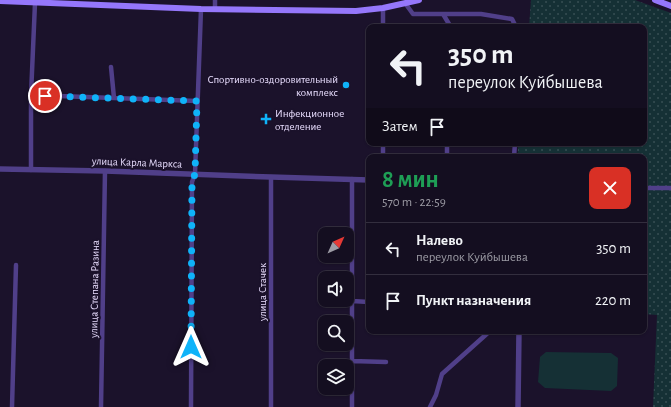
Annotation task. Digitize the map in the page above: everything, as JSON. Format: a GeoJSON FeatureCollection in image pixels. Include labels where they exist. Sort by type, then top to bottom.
{"type":"FeatureCollection","features":[{"type":"Feature","properties":{"kind":"main road"},"geometry":{"type":"LineString","coordinates":[[0,1],[35,3],[77,2],[201,9],[356,12],[419,0]]}},
{"type":"Feature","properties":{"kind":"main road"},"geometry":{"type":"LineString","coordinates":[[655,0],[671,6]]}},
{"type":"Feature","properties":{"kind":"street"},"geometry":{"type":"LineString","coordinates":[[215,0],[215,9]]}},
{"type":"Feature","properties":{"kind":"street"},"geometry":{"type":"LineString","coordinates":[[31,170],[31,95],[35,3]]}},
{"type":"Feature","properties":{"kind":"street"},"geometry":{"type":"LineString","coordinates":[[405,3],[413,14],[481,14],[512,19],[514,24]]}},
{"type":"Feature","properties":{"kind":"street"},"geometry":{"type":"LineString","coordinates":[[383,8],[383,24]]}},
{"type":"Feature","properties":{"kind":"street"},"geometry":{"type":"LineString","coordinates":[[191,407],[192,182],[195,174],[201,9]]}},
{"type":"Feature","properties":{"kind":"street"},"geometry":{"type":"LineString","coordinates":[[443,14],[449,24]]}},
{"type":"Feature","properties":{"kind":"street"},"geometry":{"type":"LineString","coordinates":[[111,67],[114,98]]}},
{"type":"Feature","properties":{"kind":"street"},"geometry":{"type":"LineString","coordinates":[[31,95],[197,101]]}},
{"type":"Feature","properties":{"kind":"street","name":"улица Карла Маркса"},"geometry":{"type":"LineString","coordinates":[[0,169],[366,180]]}},
{"type":"Feature","properties":{"kind":"street","name":"улица Степана Разина"},"geometry":{"type":"LineString","coordinates":[[101,407],[105,171]]}},
{"type":"Feature","properties":{"kind":"street","name":"улица Стачек"},"geometry":{"type":"LineString","coordinates":[[271,177],[271,407]]}},
{"type":"Feature","properties":{"kind":"street"},"geometry":{"type":"LineString","coordinates":[[352,179],[352,271]]}},
{"type":"Feature","properties":{"kind":"street"},"geometry":{"type":"LineString","coordinates":[[647,188],[671,188]]}},
{"type":"Feature","properties":{"kind":"street"},"geometry":{"type":"LineString","coordinates":[[12,407],[16,265]]}},
{"type":"Feature","properties":{"kind":"street"},"geometry":{"type":"LineString","coordinates":[[354,301],[366,302]]}},
{"type":"Feature","properties":{"kind":"street"},"geometry":{"type":"LineString","coordinates":[[352,307],[352,359]]}},
{"type":"Feature","properties":{"kind":"street"},"geometry":{"type":"LineString","coordinates":[[430,407],[436,395],[442,374],[487,334]]}},
{"type":"Feature","properties":{"kind":"street"},"geometry":{"type":"LineString","coordinates":[[518,334],[518,407]]}},
{"type":"Feature","properties":{"kind":"street"},"geometry":{"type":"LineString","coordinates":[[354,361],[386,362]]}},
{"type":"Feature","properties":{"kind":"street"},"geometry":{"type":"LineString","coordinates":[[352,395],[352,407]]}},
{"type":"Feature","properties":{"kind":"green space"},"geometry":{"type":"Polygon","coordinates":[[[531,0],[635,0],[671,13],[671,407],[653,407],[657,315],[647,314],[647,154],[518,154],[518,146],[647,146],[647,24],[529,24],[531,0]]]}},
{"type":"Feature","properties":{"kind":"green space"},"geometry":{"type":"Polygon","coordinates":[[[546,352],[611,353],[618,358],[617,386],[611,391],[545,388],[538,382],[540,357],[546,352]]]}},
{"type":"Feature","properties":{"kind":"place","name":"Спортивно-оздоровительный комплекс"},"geometry":{"type":"Point","coordinates":[346,85]}},
{"type":"Feature","properties":{"kind":"place","name":"Инфекционное отделение"},"geometry":{"type":"Point","coordinates":[266,119]}},
{"type":"Feature","properties":{"kind":"route"},"geometry":{"type":"LineString","coordinates":[[45,96],[197,101],[195,174],[192,182],[191,347]]}}]}
